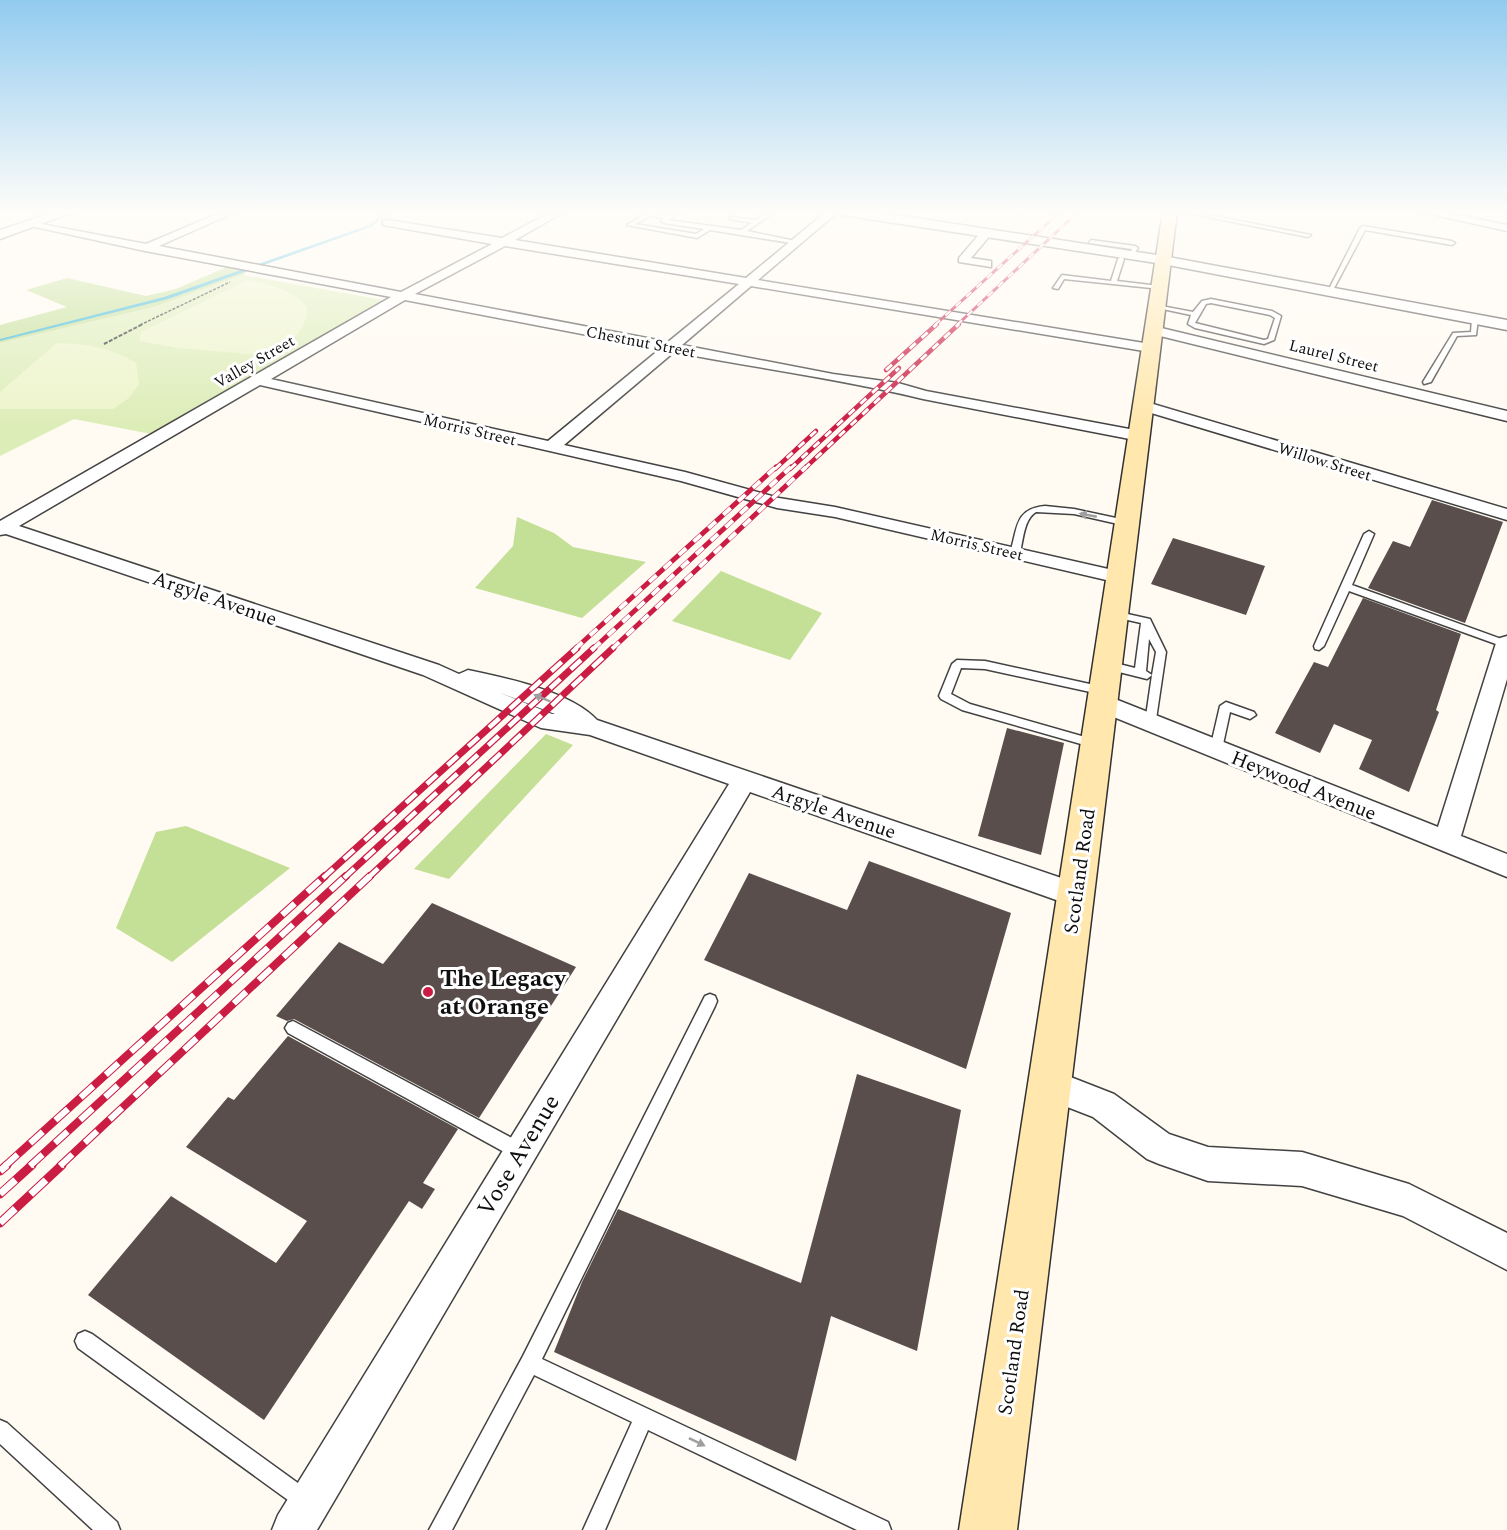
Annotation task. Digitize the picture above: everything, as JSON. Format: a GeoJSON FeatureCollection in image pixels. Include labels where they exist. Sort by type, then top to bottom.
{"type":"FeatureCollection","features":[{"type":"Feature","properties":{"kind":"main road","name":"Scotland Road"},"geometry":{"type":"LineString","coordinates":[[988,1530],[1096,744],[1130,618],[1119,577],[1141,421],[1148,293],[1151,282]]}},
{"type":"Feature","properties":{"kind":"street","name":"Chestnut Street"},"geometry":{"type":"LineString","coordinates":[[330,282],[833,378],[865,387],[1141,421]]}},
{"type":"Feature","properties":{"kind":"street","name":"Valley Street"},"geometry":{"type":"LineString","coordinates":[[1,528],[428,282]]}},
{"type":"Feature","properties":{"kind":"street"},"geometry":{"type":"LineString","coordinates":[[551,447],[748,282]]}},
{"type":"Feature","properties":{"kind":"street","name":"Laurel Street"},"geometry":{"type":"LineString","coordinates":[[750,282],[916,309],[973,321],[1022,327],[1148,293],[1507,416]]}},
{"type":"Feature","properties":{"kind":"street"},"geometry":{"type":"LineString","coordinates":[[1132,282],[1148,293],[1329,292],[1507,325]]}},
{"type":"Feature","properties":{"kind":"street","name":"Morris Street"},"geometry":{"type":"LineString","coordinates":[[256,380],[685,477],[746,496],[835,512],[1119,577]]}},
{"type":"Feature","properties":{"kind":"street","name":"Willow Street"},"geometry":{"type":"LineString","coordinates":[[1141,421],[1507,515]]}},
{"type":"Feature","properties":{"kind":"street","name":"Argyle Avenue"},"geometry":{"type":"LineString","coordinates":[[1,528],[431,670],[549,722],[592,727],[1076,895]]}},
{"type":"Feature","properties":{"kind":"street"},"geometry":{"type":"LineString","coordinates":[[1446,842],[1507,644]]}},
{"type":"Feature","properties":{"kind":"street","name":"Heywood Avenue"},"geometry":{"type":"LineString","coordinates":[[1113,683],[1151,723],[1507,866]]}},
{"type":"Feature","properties":{"kind":"street","name":"Vose Avenue"},"geometry":{"type":"LineString","coordinates":[[301,1516],[744,780]]}},
{"type":"Feature","properties":{"kind":"street"},"geometry":{"type":"LineString","coordinates":[[1050,1085],[1102,1105],[1159,1147],[1208,1164],[1302,1168],[1409,1202],[1507,1252]]}},
{"type":"Feature","properties":{"kind":"lane"},"geometry":{"type":"LineString","coordinates":[[1056,288],[1059,282]]}},
{"type":"Feature","properties":{"kind":"lane"},"geometry":{"type":"LineString","coordinates":[[1108,282],[1148,293],[1195,314]]}},
{"type":"Feature","properties":{"kind":"lane"},"geometry":{"type":"LineString","coordinates":[[1145,282],[1148,293]]}},
{"type":"Feature","properties":{"kind":"lane"},"geometry":{"type":"LineString","coordinates":[[1329,292],[1334,282]]}},
{"type":"Feature","properties":{"kind":"lane"},"geometry":{"type":"LineString","coordinates":[[1113,283],[1148,293]]}},
{"type":"Feature","properties":{"kind":"lane"},"geometry":{"type":"LineString","coordinates":[[1211,301],[1272,313],[1279,317],[1271,340],[1218,332],[1191,324],[1195,314],[1204,302],[1211,301]]}},
{"type":"Feature","properties":{"kind":"lane"},"geometry":{"type":"LineString","coordinates":[[1427,382],[1455,334],[1474,334],[1475,319]]}},
{"type":"Feature","properties":{"kind":"lane"},"geometry":{"type":"LineString","coordinates":[[1015,553],[1028,512],[1035,507],[1050,507],[1126,523]]}},
{"type":"Feature","properties":{"kind":"lane"},"geometry":{"type":"LineString","coordinates":[[1319,646],[1369,534]]}},
{"type":"Feature","properties":{"kind":"lane"},"geometry":{"type":"LineString","coordinates":[[1346,586],[1507,644]]}},
{"type":"Feature","properties":{"kind":"lane"},"geometry":{"type":"LineString","coordinates":[[1130,618],[1161,652],[1151,723]]}},
{"type":"Feature","properties":{"kind":"lane"},"geometry":{"type":"LineString","coordinates":[[1096,744],[966,707],[945,696],[957,664],[985,665],[1113,683],[1158,678]]}},
{"type":"Feature","properties":{"kind":"lane"},"geometry":{"type":"LineString","coordinates":[[1216,749],[1226,706],[1250,715]]}},
{"type":"Feature","properties":{"kind":"lane"},"geometry":{"type":"LineString","coordinates":[[440,1530],[530,1363],[710,1001]]}},
{"type":"Feature","properties":{"kind":"lane"},"geometry":{"type":"LineString","coordinates":[[293,1028],[520,1151]]}},
{"type":"Feature","properties":{"kind":"lane"},"geometry":{"type":"LineString","coordinates":[[85,1341],[301,1516]]}},
{"type":"Feature","properties":{"kind":"lane"},"geometry":{"type":"LineString","coordinates":[[530,1363],[880,1530]]}},
{"type":"Feature","properties":{"kind":"lane"},"geometry":{"type":"LineString","coordinates":[[594,1530],[644,1417]]}},
{"type":"Feature","properties":{"kind":"lane"},"geometry":{"type":"LineString","coordinates":[[0,1430],[109,1530]]}},
{"type":"Feature","properties":{"kind":"path"},"geometry":{"type":"LineString","coordinates":[[104,344],[183,303],[229,282]]}},
{"type":"Feature","properties":{"kind":"green space"},"geometry":{"type":"Polygon","coordinates":[[[52,282],[86,282],[146,296],[176,289],[191,282],[222,282],[154,307],[0,343],[0,325],[67,307],[26,290],[52,282]]]}},
{"type":"Feature","properties":{"kind":"green space"},"geometry":{"type":"Polygon","coordinates":[[[223,282],[285,282],[383,300],[151,434],[74,419],[0,456],[0,343],[154,307],[223,282]]]}},
{"type":"Feature","properties":{"kind":"green space"},"geometry":{"type":"Polygon","coordinates":[[[243,282],[273,286],[294,296],[307,307],[300,330],[290,341],[269,356],[178,348],[139,341],[141,332],[243,282]]]}},
{"type":"Feature","properties":{"kind":"green space"},"geometry":{"type":"Polygon","coordinates":[[[57,343],[98,347],[117,353],[136,363],[139,384],[129,398],[113,409],[0,409],[0,392],[57,343]]]}},
{"type":"Feature","properties":{"kind":"green space"},"geometry":{"type":"Polygon","coordinates":[[[517,517],[554,533],[573,547],[646,562],[582,618],[475,588],[513,546],[517,517]]]}},
{"type":"Feature","properties":{"kind":"green space"},"geometry":{"type":"Polygon","coordinates":[[[721,571],[822,613],[790,660],[672,621],[721,571]]]}},
{"type":"Feature","properties":{"kind":"green space"},"geometry":{"type":"Polygon","coordinates":[[[546,734],[573,745],[449,879],[414,869],[546,734]]]}},
{"type":"Feature","properties":{"kind":"green space"},"geometry":{"type":"Polygon","coordinates":[[[186,826],[290,868],[172,962],[116,928],[156,832],[186,826]]]}},
{"type":"Feature","properties":{"kind":"building"},"geometry":{"type":"Polygon","coordinates":[[[1432,500],[1503,522],[1465,623],[1368,588],[1393,541],[1410,547],[1432,500]]]}},
{"type":"Feature","properties":{"kind":"building"},"geometry":{"type":"Polygon","coordinates":[[[1173,538],[1265,566],[1246,615],[1151,584],[1173,538]]]}},
{"type":"Feature","properties":{"kind":"building"},"geometry":{"type":"Polygon","coordinates":[[[1363,598],[1461,634],[1436,710],[1439,712],[1409,792],[1359,769],[1372,740],[1334,724],[1320,753],[1275,733],[1314,662],[1328,667],[1363,598]]]}},
{"type":"Feature","properties":{"kind":"building"},"geometry":{"type":"Polygon","coordinates":[[[1007,728],[1064,743],[1041,855],[978,836],[1007,728]]]}},
{"type":"Feature","properties":{"kind":"building"},"geometry":{"type":"Polygon","coordinates":[[[869,861],[1011,913],[966,1069],[704,960],[749,873],[847,910],[869,861]]]}},
{"type":"Feature","properties":{"kind":"building","name":"The Legacy at Orange"},"geometry":{"type":"Polygon","coordinates":[[[432,903],[576,967],[479,1118],[294,1019],[287,1021],[276,1016],[339,942],[383,964],[432,903]]]}},
{"type":"Feature","properties":{"kind":"building"},"geometry":{"type":"Polygon","coordinates":[[[288,1036],[458,1129],[423,1183],[435,1189],[422,1209],[409,1201],[264,1420],[88,1295],[171,1196],[276,1263],[307,1221],[186,1147],[228,1097],[234,1100],[288,1036]]]}},
{"type":"Feature","properties":{"kind":"building"},"geometry":{"type":"Polygon","coordinates":[[[857,1074],[961,1110],[917,1351],[831,1316],[796,1461],[554,1352],[582,1282],[618,1209],[801,1283],[857,1074]]]}},
{"type":"Feature","properties":{"kind":"waterway"},"geometry":{"type":"LineString","coordinates":[[0,340],[166,298],[210,282]]}},
{"type":"Feature","properties":{"kind":"railway"},"geometry":{"type":"LineString","coordinates":[[935,325],[982,282]]}},
{"type":"Feature","properties":{"kind":"railway"},"geometry":{"type":"LineString","coordinates":[[957,325],[1003,282]]}},
{"type":"Feature","properties":{"kind":"railway"},"geometry":{"type":"LineString","coordinates":[[886,370],[937,324]]}},
{"type":"Feature","properties":{"kind":"railway"},"geometry":{"type":"LineString","coordinates":[[804,469],[959,324]]}},
{"type":"Feature","properties":{"kind":"railway"},"geometry":{"type":"LineString","coordinates":[[790,469],[899,368]]}},
{"type":"Feature","properties":{"kind":"railway"},"geometry":{"type":"LineString","coordinates":[[775,469],[816,431]]}},
{"type":"Feature","properties":{"kind":"railway"},"geometry":{"type":"LineString","coordinates":[[575,649],[776,467]]}},
{"type":"Feature","properties":{"kind":"railway"},"geometry":{"type":"LineString","coordinates":[[593,649],[791,467]]}},
{"type":"Feature","properties":{"kind":"railway"},"geometry":{"type":"LineString","coordinates":[[612,649],[806,467]]}},
{"type":"Feature","properties":{"kind":"railway"},"geometry":{"type":"LineString","coordinates":[[323,878],[577,648]]}},
{"type":"Feature","properties":{"kind":"railway"},"geometry":{"type":"LineString","coordinates":[[344,878],[594,648]]}},
{"type":"Feature","properties":{"kind":"railway"},"geometry":{"type":"LineString","coordinates":[[368,878],[613,648]]}},
{"type":"Feature","properties":{"kind":"railway"},"geometry":{"type":"LineString","coordinates":[[5,1166],[325,876]]}},
{"type":"Feature","properties":{"kind":"railway"},"geometry":{"type":"LineString","coordinates":[[30,1166],[346,876]]}},
{"type":"Feature","properties":{"kind":"railway"},"geometry":{"type":"LineString","coordinates":[[60,1166],[370,876]]}},
{"type":"Feature","properties":{"kind":"railway"},"geometry":{"type":"LineString","coordinates":[[0,1171],[7,1165]]}},
{"type":"Feature","properties":{"kind":"railway"},"geometry":{"type":"LineString","coordinates":[[0,1194],[32,1165]]}},
{"type":"Feature","properties":{"kind":"railway"},"geometry":{"type":"LineString","coordinates":[[0,1223],[62,1165]]}},
{"type":"Feature","properties":{"kind":"place","name":"The Legacy at Orange"},"geometry":{"type":"Point","coordinates":[428,992]}}]}
